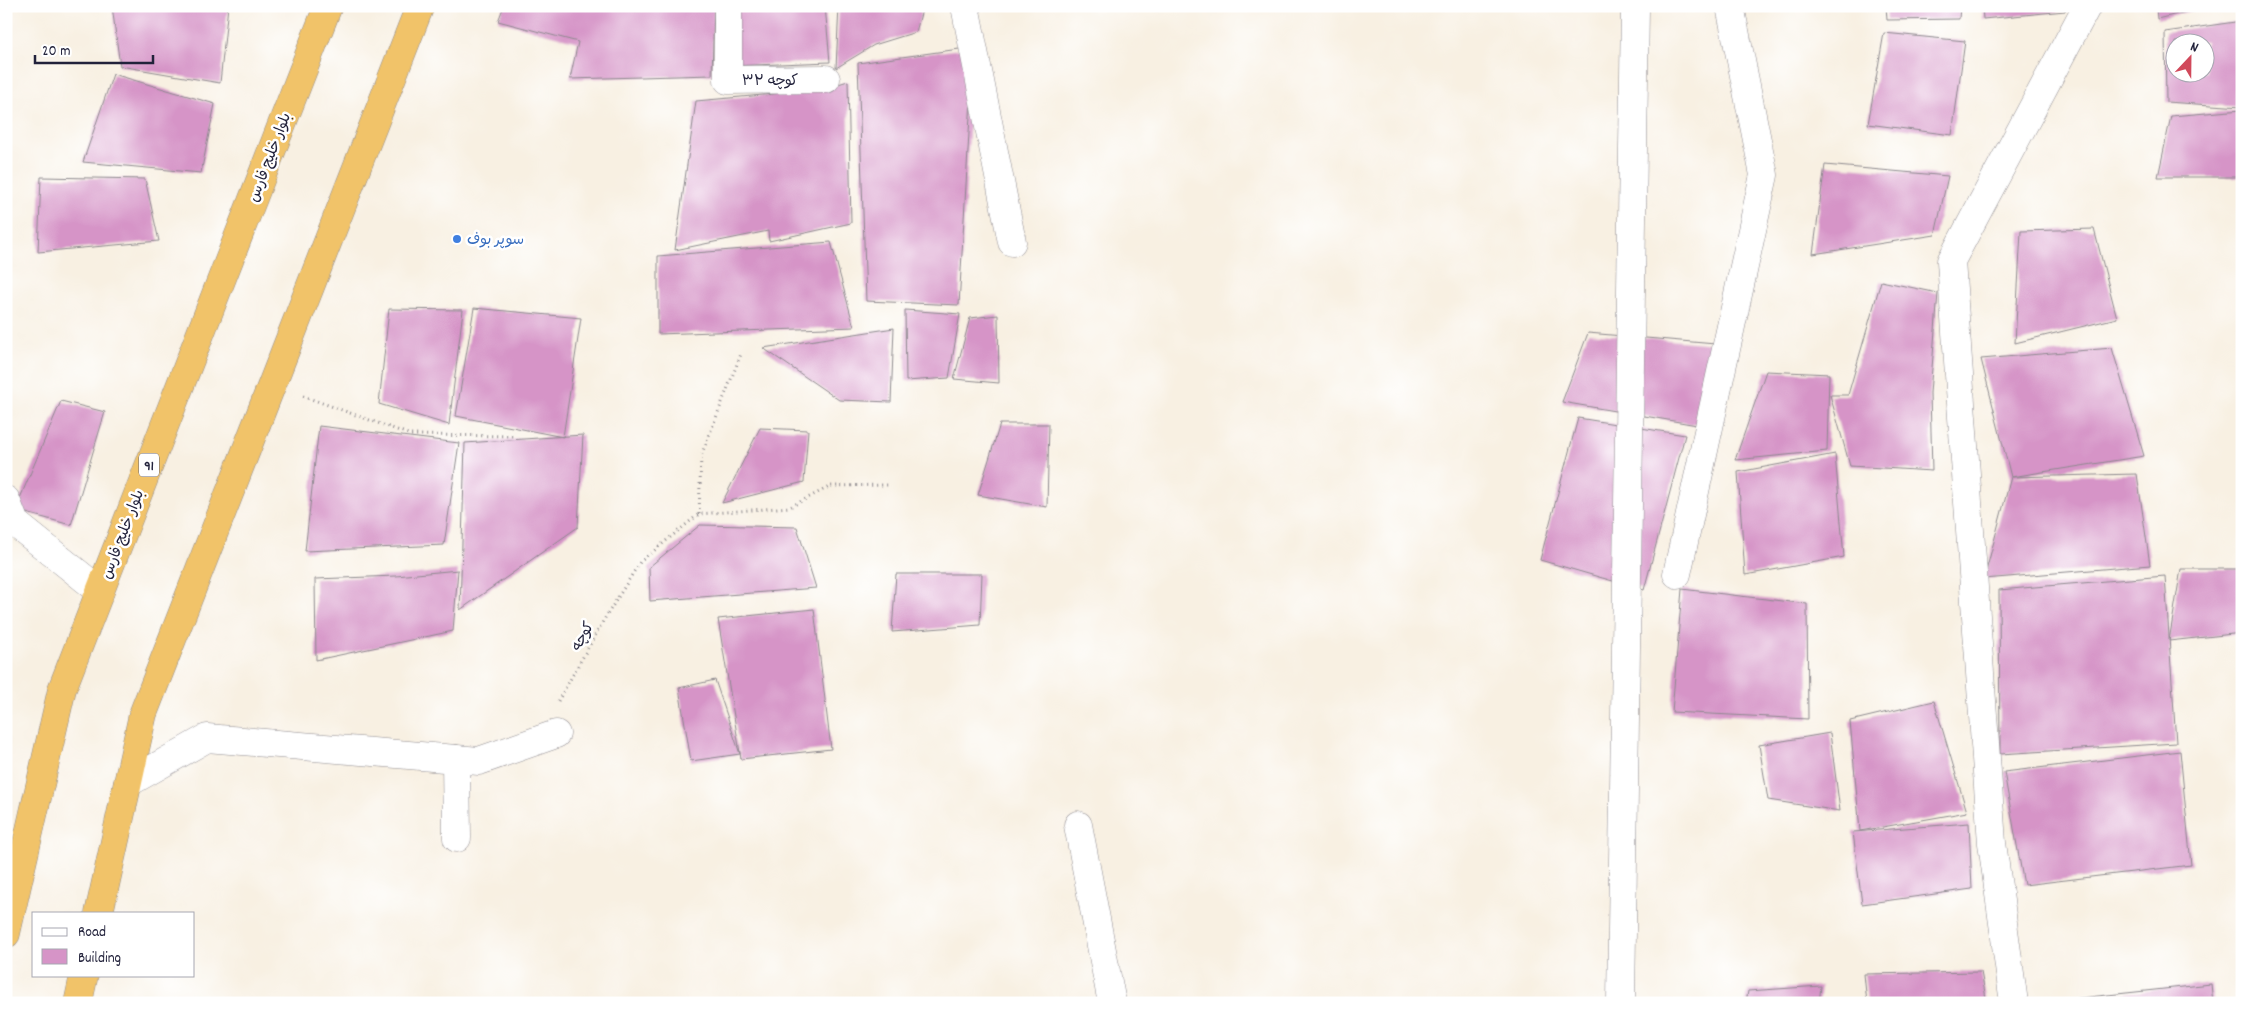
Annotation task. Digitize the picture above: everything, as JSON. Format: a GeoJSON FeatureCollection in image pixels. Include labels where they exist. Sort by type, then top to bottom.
{"type":"FeatureCollection","features":[{"type":"Feature","properties":{"kind":"highway","name":"بلوار خلیج فارس"},"geometry":{"type":"LineString","coordinates":[[6,934],[62,688],[328,6]]}},
{"type":"Feature","properties":{"kind":"highway"},"geometry":{"type":"LineString","coordinates":[[99,912],[143,714],[420,6]]}},
{"type":"Feature","properties":{"kind":"highway"},"geometry":{"type":"LineString","coordinates":[[78,1003],[84,976]]}},
{"type":"Feature","properties":{"kind":"street","name":"کوچه ۳۲"},"geometry":{"type":"LineString","coordinates":[[728,6],[728,80],[826,80]]}},
{"type":"Feature","properties":{"kind":"street"},"geometry":{"type":"LineString","coordinates":[[965,6],[1012,242]]}},
{"type":"Feature","properties":{"kind":"street"},"geometry":{"type":"LineString","coordinates":[[1621,1003],[1635,6]]}},
{"type":"Feature","properties":{"kind":"street"},"geometry":{"type":"LineString","coordinates":[[1677,574],[1764,175],[1730,6]]}},
{"type":"Feature","properties":{"kind":"street"},"geometry":{"type":"LineString","coordinates":[[2014,1003],[1992,843],[1952,260],[2087,6]]}},
{"type":"Feature","properties":{"kind":"street"},"geometry":{"type":"LineString","coordinates":[[6,500],[15,523],[100,591]]}},
{"type":"Feature","properties":{"kind":"street"},"geometry":{"type":"LineString","coordinates":[[128,783],[207,738],[479,761],[555,720]]}},
{"type":"Feature","properties":{"kind":"street"},"geometry":{"type":"LineString","coordinates":[[456,759],[457,838]]}},
{"type":"Feature","properties":{"kind":"street"},"geometry":{"type":"LineString","coordinates":[[1078,825],[1112,1003]]}},
{"type":"Feature","properties":{"kind":"path"},"geometry":{"type":"LineString","coordinates":[[741,354],[701,456],[699,514],[790,507],[831,486],[888,485]]}},
{"type":"Feature","properties":{"kind":"path"},"geometry":{"type":"LineString","coordinates":[[272,384],[411,435],[516,436]]}},
{"type":"Feature","properties":{"kind":"path","name":"کوچه"},"geometry":{"type":"LineString","coordinates":[[555,720],[605,618],[640,562],[699,514]]}},
{"type":"Feature","properties":{"kind":"building"},"geometry":{"type":"Polygon","coordinates":[[[112,6],[228,6],[220,83],[120,66],[112,6]]]}},
{"type":"Feature","properties":{"kind":"building"},"geometry":{"type":"Polygon","coordinates":[[[504,6],[645,6],[634,11],[714,6],[712,75],[570,79],[578,42],[498,21],[504,6]]]}},
{"type":"Feature","properties":{"kind":"building"},"geometry":{"type":"Polygon","coordinates":[[[735,6],[825,6],[830,62],[728,66],[735,6]]]}},
{"type":"Feature","properties":{"kind":"building"},"geometry":{"type":"Polygon","coordinates":[[[839,6],[923,6],[916,32],[874,45],[836,68],[839,6]]]}},
{"type":"Feature","properties":{"kind":"building"},"geometry":{"type":"Polygon","coordinates":[[[1886,6],[1960,6],[1959,19],[1887,20],[1886,6]]]}},
{"type":"Feature","properties":{"kind":"building"},"geometry":{"type":"Polygon","coordinates":[[[1982,6],[2066,6],[2065,11],[1983,19],[1982,6]]]}},
{"type":"Feature","properties":{"kind":"building"},"geometry":{"type":"Polygon","coordinates":[[[2156,6],[2207,6],[2207,7],[2157,19],[2156,6]]]}},
{"type":"Feature","properties":{"kind":"building"},"geometry":{"type":"Polygon","coordinates":[[[2242,21],[2242,107],[2166,102],[2165,32],[2242,21]]]}},
{"type":"Feature","properties":{"kind":"building"},"geometry":{"type":"Polygon","coordinates":[[[1884,33],[1965,41],[1952,135],[1868,124],[1884,33]]]}},
{"type":"Feature","properties":{"kind":"building"},"geometry":{"type":"Polygon","coordinates":[[[974,47],[959,305],[866,301],[858,63],[974,47]]]}},
{"type":"Feature","properties":{"kind":"building"},"geometry":{"type":"Polygon","coordinates":[[[113,74],[215,104],[201,173],[83,162],[113,74]]]}},
{"type":"Feature","properties":{"kind":"building"},"geometry":{"type":"Polygon","coordinates":[[[848,81],[851,223],[769,241],[768,231],[675,250],[696,101],[819,90],[848,81]]]}},
{"type":"Feature","properties":{"kind":"building"},"geometry":{"type":"Polygon","coordinates":[[[2242,110],[2242,177],[2158,177],[2171,116],[2242,110]]]}},
{"type":"Feature","properties":{"kind":"building"},"geometry":{"type":"Polygon","coordinates":[[[1825,165],[1948,176],[1935,235],[1813,254],[1825,165]]]}},
{"type":"Feature","properties":{"kind":"building"},"geometry":{"type":"Polygon","coordinates":[[[41,177],[145,179],[159,241],[38,252],[41,177]]]}},
{"type":"Feature","properties":{"kind":"building"},"geometry":{"type":"Polygon","coordinates":[[[2094,229],[2117,318],[2015,343],[2021,231],[2094,229]]]}},
{"type":"Feature","properties":{"kind":"building"},"geometry":{"type":"Polygon","coordinates":[[[831,242],[854,327],[658,334],[658,256],[831,242]]]}},
{"type":"Feature","properties":{"kind":"building"},"geometry":{"type":"Polygon","coordinates":[[[1881,281],[1938,293],[1930,393],[1932,471],[1850,466],[1830,395],[1848,395],[1881,281]]]}},
{"type":"Feature","properties":{"kind":"building"},"geometry":{"type":"Polygon","coordinates":[[[474,308],[581,318],[563,437],[456,416],[474,308]]]}},
{"type":"Feature","properties":{"kind":"building"},"geometry":{"type":"Polygon","coordinates":[[[389,309],[463,310],[449,425],[379,404],[389,309]]]}},
{"type":"Feature","properties":{"kind":"building"},"geometry":{"type":"Polygon","coordinates":[[[905,310],[960,314],[949,378],[906,381],[905,310]]]}},
{"type":"Feature","properties":{"kind":"building"},"geometry":{"type":"Polygon","coordinates":[[[998,315],[999,383],[954,379],[970,318],[998,315]]]}},
{"type":"Feature","properties":{"kind":"building"},"geometry":{"type":"Polygon","coordinates":[[[894,328],[891,402],[839,400],[763,348],[894,328]]]}},
{"type":"Feature","properties":{"kind":"building"},"geometry":{"type":"Polygon","coordinates":[[[1588,333],[1727,345],[1709,427],[1562,402],[1588,333]]]}},
{"type":"Feature","properties":{"kind":"building"},"geometry":{"type":"Polygon","coordinates":[[[2112,348],[2144,456],[2011,477],[1981,359],[2112,348]]]}},
{"type":"Feature","properties":{"kind":"building"},"geometry":{"type":"Polygon","coordinates":[[[1766,371],[1829,374],[1827,451],[1735,460],[1766,371]]]}},
{"type":"Feature","properties":{"kind":"building"},"geometry":{"type":"Polygon","coordinates":[[[61,401],[105,412],[71,525],[15,510],[61,401]]]}},
{"type":"Feature","properties":{"kind":"building"},"geometry":{"type":"Polygon","coordinates":[[[1578,418],[1685,435],[1644,590],[1540,560],[1578,418]]]}},
{"type":"Feature","properties":{"kind":"building"},"geometry":{"type":"Polygon","coordinates":[[[1000,424],[1049,424],[1047,507],[978,495],[1000,424]]]}},
{"type":"Feature","properties":{"kind":"building"},"geometry":{"type":"Polygon","coordinates":[[[319,426],[459,443],[444,545],[305,551],[319,426]]]}},
{"type":"Feature","properties":{"kind":"building"},"geometry":{"type":"Polygon","coordinates":[[[760,428],[808,430],[804,482],[722,503],[760,428]]]}},
{"type":"Feature","properties":{"kind":"building"},"geometry":{"type":"Polygon","coordinates":[[[583,435],[578,527],[460,610],[465,443],[583,435]]]}},
{"type":"Feature","properties":{"kind":"building"},"geometry":{"type":"Polygon","coordinates":[[[1835,454],[1844,557],[1745,575],[1738,472],[1835,454]]]}},
{"type":"Feature","properties":{"kind":"building"},"geometry":{"type":"Polygon","coordinates":[[[2137,474],[2150,565],[1984,579],[2011,477],[2137,474]]]}},
{"type":"Feature","properties":{"kind":"building"},"geometry":{"type":"Polygon","coordinates":[[[700,525],[797,527],[816,588],[650,601],[649,567],[700,525]]]}},
{"type":"Feature","properties":{"kind":"building"},"geometry":{"type":"Polygon","coordinates":[[[2181,569],[2241,569],[2242,633],[2169,641],[2181,569]]]}},
{"type":"Feature","properties":{"kind":"building"},"geometry":{"type":"Polygon","coordinates":[[[458,570],[453,631],[316,660],[315,579],[396,576],[458,570]]]}},
{"type":"Feature","properties":{"kind":"building"},"geometry":{"type":"Polygon","coordinates":[[[896,574],[982,574],[980,625],[892,632],[896,574]]]}},
{"type":"Feature","properties":{"kind":"building"},"geometry":{"type":"Polygon","coordinates":[[[2165,576],[2176,743],[2000,754],[1999,590],[2165,576]]]}},
{"type":"Feature","properties":{"kind":"building"},"geometry":{"type":"Polygon","coordinates":[[[1682,589],[1807,604],[1808,719],[1672,712],[1682,589]]]}},
{"type":"Feature","properties":{"kind":"building"},"geometry":{"type":"Polygon","coordinates":[[[814,609],[831,749],[741,759],[718,619],[814,609]]]}},
{"type":"Feature","properties":{"kind":"building"},"geometry":{"type":"Polygon","coordinates":[[[715,680],[740,754],[691,761],[679,688],[715,680]]]}},
{"type":"Feature","properties":{"kind":"building"},"geometry":{"type":"Polygon","coordinates":[[[1934,701],[1967,812],[1860,831],[1850,721],[1934,701]]]}},
{"type":"Feature","properties":{"kind":"building"},"geometry":{"type":"Polygon","coordinates":[[[1830,733],[1840,811],[1768,800],[1759,745],[1830,733]]]}},
{"type":"Feature","properties":{"kind":"building"},"geometry":{"type":"Polygon","coordinates":[[[2180,751],[2191,865],[2024,885],[2004,772],[2180,751]]]}},
{"type":"Feature","properties":{"kind":"building"},"geometry":{"type":"Polygon","coordinates":[[[1969,823],[1972,889],[1862,904],[1853,832],[1969,823]]]}},
{"type":"Feature","properties":{"kind":"building"},"geometry":{"type":"Polygon","coordinates":[[[1981,972],[1987,1003],[1867,1003],[1864,974],[1981,972]]]}},
{"type":"Feature","properties":{"kind":"building"},"geometry":{"type":"Polygon","coordinates":[[[2211,984],[2213,1003],[2073,1003],[2070,999],[2211,984]]]}},
{"type":"Feature","properties":{"kind":"building"},"geometry":{"type":"Polygon","coordinates":[[[1821,986],[1819,1003],[1746,1003],[1748,991],[1821,986]]]}},
{"type":"Feature","properties":{"kind":"place","name":"سوپر بوف"},"geometry":{"type":"Point","coordinates":[457,239]}}]}
